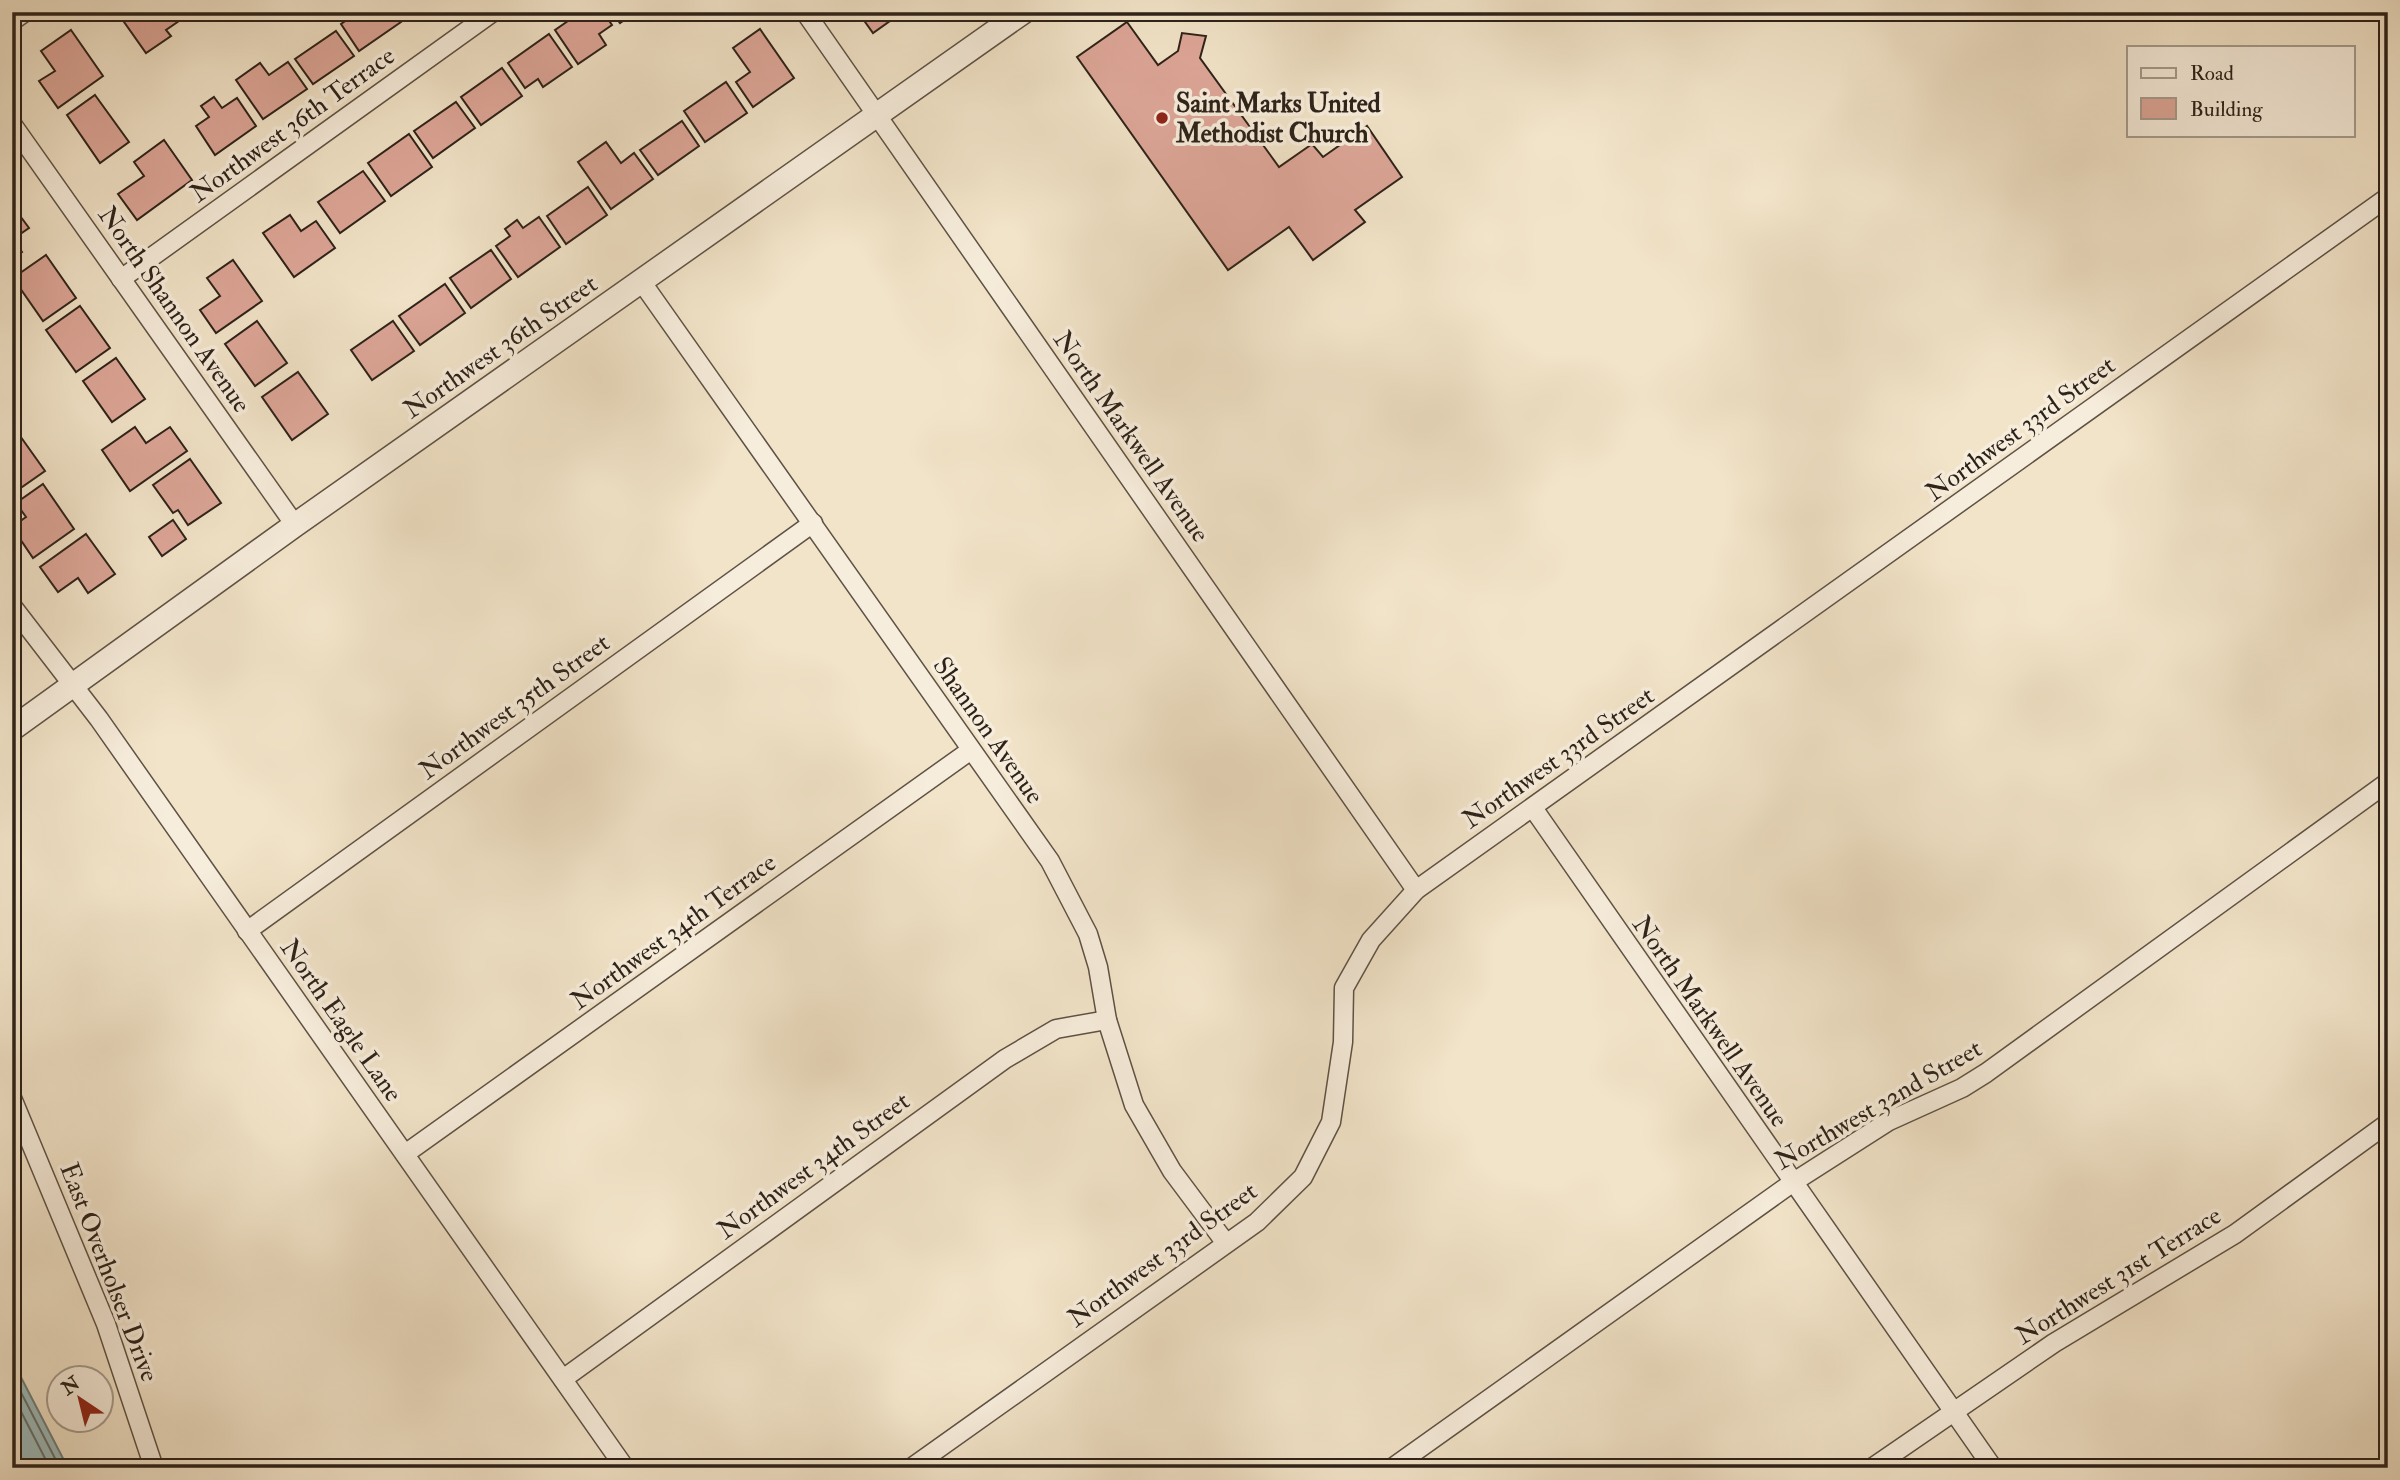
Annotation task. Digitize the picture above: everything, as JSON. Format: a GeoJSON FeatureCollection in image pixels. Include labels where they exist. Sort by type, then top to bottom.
{"type":"FeatureCollection","features":[{"type":"Feature","properties":{"kind":"street"},"geometry":{"type":"LineString","coordinates":[[12,21],[25,12]]}},
{"type":"Feature","properties":{"kind":"street","name":"Northwest 36th Terrace"},"geometry":{"type":"LineString","coordinates":[[121,279],[493,12]]}},
{"type":"Feature","properties":{"kind":"street","name":"North Markwell Avenue"},"geometry":{"type":"LineString","coordinates":[[805,12],[1416,890]]}},
{"type":"Feature","properties":{"kind":"street","name":"Northwest 36th Street"},"geometry":{"type":"LineString","coordinates":[[12,729],[74,688],[295,525],[1023,12]]}},
{"type":"Feature","properties":{"kind":"street","name":"North Shannon Avenue"},"geometry":{"type":"LineString","coordinates":[[12,124],[295,525]]}},
{"type":"Feature","properties":{"kind":"street","name":"Northwest 33rd Street"},"geometry":{"type":"LineString","coordinates":[[911,1468],[1225,1242],[1257,1222],[1303,1177],[1331,1122],[1343,1042],[1344,988],[1371,940],[1416,890],[2388,197]]}},
{"type":"Feature","properties":{"kind":"street","name":"Shannon Avenue"},"geometry":{"type":"LineString","coordinates":[[641,281],[1050,862],[1074,903],[1098,967],[1107,1020],[1134,1105],[1172,1171],[1225,1242]]}},
{"type":"Feature","properties":{"kind":"street","name":"Northwest 35th Street"},"geometry":{"type":"LineString","coordinates":[[247,931],[813,523]]}},
{"type":"Feature","properties":{"kind":"street","name":"North Eagle Lane"},"geometry":{"type":"LineString","coordinates":[[12,606],[99,719],[625,1468]]}},
{"type":"Feature","properties":{"kind":"street","name":"Northwest 34th Terrace"},"geometry":{"type":"LineString","coordinates":[[405,1154],[971,750]]}},
{"type":"Feature","properties":{"kind":"street","name":"Northwest 32nd Street"},"geometry":{"type":"LineString","coordinates":[[1392,1468],[1792,1183],[1889,1121],[1962,1088],[1986,1073],[2388,782]]}},
{"type":"Feature","properties":{"kind":"street","name":"North Markwell Avenue"},"geometry":{"type":"LineString","coordinates":[[1533,808],[1993,1468]]}},
{"type":"Feature","properties":{"kind":"street","name":"Northwest 34th Street"},"geometry":{"type":"LineString","coordinates":[[563,1379],[1005,1059],[1056,1029],[1107,1020]]}},
{"type":"Feature","properties":{"kind":"street","name":"East Overholser Drive"},"geometry":{"type":"LineString","coordinates":[[12,1098],[106,1324],[154,1468]]}},
{"type":"Feature","properties":{"kind":"street","name":"Northwest 31st Terrace"},"geometry":{"type":"LineString","coordinates":[[1872,1468],[2054,1343],[2235,1234],[2388,1123]]}},
{"type":"Feature","properties":{"kind":"water"},"geometry":{"type":"Polygon","coordinates":[[[12,1360],[46,1426],[46,1434],[50,1434],[68,1468],[12,1468],[12,1360]]]}},
{"type":"Feature","properties":{"kind":"building"},"geometry":{"type":"Polygon","coordinates":[[[117,12],[173,12],[179,21],[166,30],[171,36],[146,53],[117,12]]]}},
{"type":"Feature","properties":{"kind":"building"},"geometry":{"type":"Polygon","coordinates":[[[358,12],[395,12],[401,22],[359,51],[341,24],[358,12]]]}},
{"type":"Feature","properties":{"kind":"building"},"geometry":{"type":"Polygon","coordinates":[[[404,12],[419,12],[409,19],[404,12]]]}},
{"type":"Feature","properties":{"kind":"building"},"geometry":{"type":"Polygon","coordinates":[[[581,12],[603,12],[612,25],[599,34],[606,45],[578,64],[555,30],[581,12]]]}},
{"type":"Feature","properties":{"kind":"building"},"geometry":{"type":"Polygon","coordinates":[[[612,12],[635,12],[620,23],[612,12]]]}},
{"type":"Feature","properties":{"kind":"building"},"geometry":{"type":"Polygon","coordinates":[[[858,12],[894,12],[897,16],[873,33],[858,12]]]}},
{"type":"Feature","properties":{"kind":"building"},"geometry":{"type":"Polygon","coordinates":[[[1127,22],[1158,65],[1178,51],[1182,33],[1206,36],[1200,58],[1279,167],[1312,144],[1323,157],[1367,126],[1402,177],[1355,210],[1365,222],[1313,260],[1289,227],[1228,270],[1077,57],[1127,22]]]}},
{"type":"Feature","properties":{"kind":"building"},"geometry":{"type":"Polygon","coordinates":[[[760,29],[794,78],[753,107],[736,82],[750,72],[733,48],[760,29]]]}},
{"type":"Feature","properties":{"kind":"building"},"geometry":{"type":"Polygon","coordinates":[[[71,30],[103,76],[58,108],[39,81],[55,71],[41,51],[71,30]]]}},
{"type":"Feature","properties":{"kind":"building"},"geometry":{"type":"Polygon","coordinates":[[[336,31],[354,56],[313,84],[295,59],[336,31]]]}},
{"type":"Feature","properties":{"kind":"building"},"geometry":{"type":"Polygon","coordinates":[[[549,34],[572,67],[543,87],[538,79],[525,88],[508,63],[549,34]]]}},
{"type":"Feature","properties":{"kind":"building"},"geometry":{"type":"Polygon","coordinates":[[[288,62],[307,89],[263,119],[236,80],[260,63],[269,75],[288,62]]]}},
{"type":"Feature","properties":{"kind":"building"},"geometry":{"type":"Polygon","coordinates":[[[502,68],[522,96],[481,125],[461,97],[502,68]]]}},
{"type":"Feature","properties":{"kind":"building"},"geometry":{"type":"Polygon","coordinates":[[[726,82],[747,113],[705,142],[684,111],[726,82]]]}},
{"type":"Feature","properties":{"kind":"building"},"geometry":{"type":"Polygon","coordinates":[[[95,95],[129,142],[100,163],[67,115],[95,95]]]}},
{"type":"Feature","properties":{"kind":"building"},"geometry":{"type":"Polygon","coordinates":[[[214,97],[222,108],[237,98],[256,126],[215,155],[196,126],[209,117],[201,106],[214,97]]]}},
{"type":"Feature","properties":{"kind":"building"},"geometry":{"type":"Polygon","coordinates":[[[456,102],[475,128],[433,158],[414,131],[456,102]]]}},
{"type":"Feature","properties":{"kind":"building"},"geometry":{"type":"Polygon","coordinates":[[[682,121],[699,146],[658,175],[640,150],[682,121]]]}},
{"type":"Feature","properties":{"kind":"building"},"geometry":{"type":"Polygon","coordinates":[[[409,134],[432,167],[391,196],[368,163],[409,134]]]}},
{"type":"Feature","properties":{"kind":"building"},"geometry":{"type":"Polygon","coordinates":[[[164,140],[192,180],[137,220],[118,194],[144,176],[134,162],[164,140]]]}},
{"type":"Feature","properties":{"kind":"building"},"geometry":{"type":"Polygon","coordinates":[[[606,142],[621,163],[634,153],[653,179],[611,209],[578,162],[606,142]]]}},
{"type":"Feature","properties":{"kind":"building"},"geometry":{"type":"Polygon","coordinates":[[[363,171],[385,201],[340,233],[318,202],[363,171]]]}},
{"type":"Feature","properties":{"kind":"building"},"geometry":{"type":"Polygon","coordinates":[[[588,187],[607,215],[566,244],[547,216],[588,187]]]}},
{"type":"Feature","properties":{"kind":"building"},"geometry":{"type":"Polygon","coordinates":[[[12,205],[29,228],[13,239],[22,252],[12,259],[12,205]]]}},
{"type":"Feature","properties":{"kind":"building"},"geometry":{"type":"Polygon","coordinates":[[[290,215],[301,231],[316,221],[335,248],[294,277],[263,233],[290,215]]]}},
{"type":"Feature","properties":{"kind":"building"},"geometry":{"type":"Polygon","coordinates":[[[539,217],[560,247],[518,277],[496,246],[510,236],[505,229],[517,220],[523,228],[539,217]]]}},
{"type":"Feature","properties":{"kind":"building"},"geometry":{"type":"Polygon","coordinates":[[[491,250],[511,279],[471,308],[450,278],[491,250]]]}},
{"type":"Feature","properties":{"kind":"building"},"geometry":{"type":"Polygon","coordinates":[[[46,255],[76,298],[43,321],[13,278],[46,255]]]}},
{"type":"Feature","properties":{"kind":"building"},"geometry":{"type":"Polygon","coordinates":[[[233,260],[262,301],[216,333],[200,310],[220,296],[207,278],[233,260]]]}},
{"type":"Feature","properties":{"kind":"building"},"geometry":{"type":"Polygon","coordinates":[[[445,284],[465,313],[420,345],[399,316],[445,284]]]}},
{"type":"Feature","properties":{"kind":"building"},"geometry":{"type":"Polygon","coordinates":[[[80,306],[110,348],[76,372],[46,330],[80,306]]]}},
{"type":"Feature","properties":{"kind":"building"},"geometry":{"type":"Polygon","coordinates":[[[257,321],[287,363],[255,386],[225,344],[257,321]]]}},
{"type":"Feature","properties":{"kind":"building"},"geometry":{"type":"Polygon","coordinates":[[[393,321],[414,351],[372,380],[351,350],[393,321]]]}},
{"type":"Feature","properties":{"kind":"building"},"geometry":{"type":"Polygon","coordinates":[[[116,358],[145,399],[112,422],[83,381],[116,358]]]}},
{"type":"Feature","properties":{"kind":"building"},"geometry":{"type":"Polygon","coordinates":[[[298,372],[328,414],[292,440],[262,397],[298,372]]]}},
{"type":"Feature","properties":{"kind":"building"},"geometry":{"type":"Polygon","coordinates":[[[12,427],[45,471],[12,494],[12,427]]]}},
{"type":"Feature","properties":{"kind":"building"},"geometry":{"type":"Polygon","coordinates":[[[135,427],[146,443],[170,427],[187,451],[130,491],[102,450],[135,427]]]}},
{"type":"Feature","properties":{"kind":"building"},"geometry":{"type":"Polygon","coordinates":[[[190,459],[221,503],[188,525],[178,510],[173,513],[153,485],[190,459]]]}},
{"type":"Feature","properties":{"kind":"building"},"geometry":{"type":"Polygon","coordinates":[[[43,484],[74,529],[33,558],[12,527],[26,517],[16,503],[43,484]]]}},
{"type":"Feature","properties":{"kind":"building"},"geometry":{"type":"Polygon","coordinates":[[[173,520],[186,539],[162,556],[149,537],[173,520]]]}},
{"type":"Feature","properties":{"kind":"building"},"geometry":{"type":"Polygon","coordinates":[[[86,534],[115,574],[88,593],[78,578],[58,592],[40,567],[86,534]]]}},
{"type":"Feature","properties":{"kind":"place","name":"Saint Marks United Methodist Church"},"geometry":{"type":"Point","coordinates":[1162,118]}}]}
